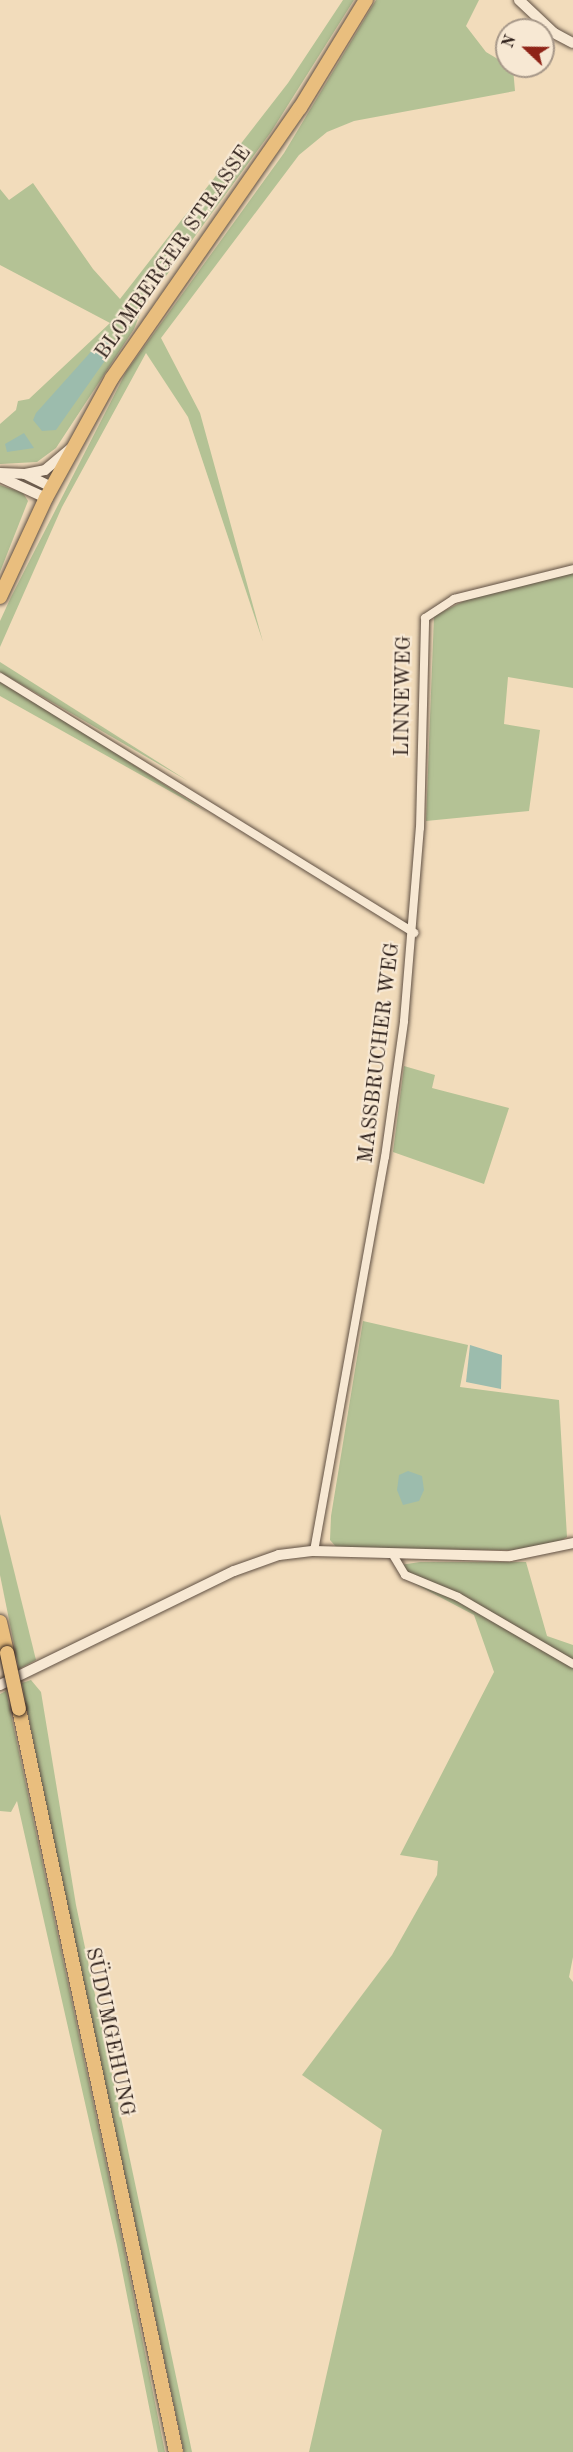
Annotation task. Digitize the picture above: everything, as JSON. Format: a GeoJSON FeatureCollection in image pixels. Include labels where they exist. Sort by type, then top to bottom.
{"type":"FeatureCollection","features":[{"type":"Feature","properties":{"kind":"main road","name":"BLOMBERGER STRASSE"},"geometry":{"type":"LineString","coordinates":[[49,492],[73,447],[148,323],[300,108],[366,0]]}},
{"type":"Feature","properties":{"kind":"main road"},"geometry":{"type":"LineString","coordinates":[[0,597],[49,492]]}},
{"type":"Feature","properties":{"kind":"main road","name":"SÜDUMGEHUNG"},"geometry":{"type":"LineString","coordinates":[[0,1622],[176,2452]]}},
{"type":"Feature","properties":{"kind":"street"},"geometry":{"type":"LineString","coordinates":[[519,0],[555,33],[573,43]]}},
{"type":"Feature","properties":{"kind":"street"},"geometry":{"type":"LineString","coordinates":[[0,475],[25,474],[51,466],[73,447]]}},
{"type":"Feature","properties":{"kind":"street"},"geometry":{"type":"LineString","coordinates":[[25,474],[49,492]]}},
{"type":"Feature","properties":{"kind":"street"},"geometry":{"type":"LineString","coordinates":[[0,475],[49,492]]}},
{"type":"Feature","properties":{"kind":"street","name":"LINNEWEG"},"geometry":{"type":"LineString","coordinates":[[414,933],[425,618],[454,599],[573,569]]}},
{"type":"Feature","properties":{"kind":"street","name":"MASSBRUCHER WEG"},"geometry":{"type":"LineString","coordinates":[[0,676],[414,933],[385,1157],[314,1551]]}},
{"type":"Feature","properties":{"kind":"street"},"geometry":{"type":"LineString","coordinates":[[0,1685],[234,1571],[279,1556],[314,1551],[393,1556],[510,1556],[573,1543]]}},
{"type":"Feature","properties":{"kind":"street"},"geometry":{"type":"LineString","coordinates":[[393,1556],[405,1575],[458,1598],[573,1664]]}},
{"type":"Feature","properties":{"kind":"green space"},"geometry":{"type":"Polygon","coordinates":[[[343,0],[354,0],[271,132],[142,309],[134,329],[56,448],[37,462],[0,464],[0,424],[16,410],[18,401],[29,399],[110,323],[0,265],[0,189],[9,200],[33,183],[93,269],[120,299],[288,83],[343,0]]]}},
{"type":"Feature","properties":{"kind":"green space"},"geometry":{"type":"Polygon","coordinates":[[[376,0],[479,0],[466,26],[486,52],[495,57],[495,78],[514,78],[515,91],[354,121],[327,132],[299,155],[161,338],[200,413],[263,642],[188,417],[146,353],[62,507],[0,647],[0,621],[126,372],[284,153],[376,0]]]}},
{"type":"Feature","properties":{"kind":"green space"},"geometry":{"type":"Polygon","coordinates":[[[0,485],[23,493],[28,501],[0,572],[0,485]]]}},
{"type":"Feature","properties":{"kind":"green space"},"geometry":{"type":"Polygon","coordinates":[[[573,573],[573,688],[508,677],[504,724],[540,730],[529,811],[426,821],[434,616],[470,598],[573,573]]]}},
{"type":"Feature","properties":{"kind":"green space"},"geometry":{"type":"Polygon","coordinates":[[[0,662],[188,781],[0,672],[0,662]]]}},
{"type":"Feature","properties":{"kind":"green space"},"geometry":{"type":"Polygon","coordinates":[[[0,682],[70,724],[207,812],[0,696],[0,682]]]}},
{"type":"Feature","properties":{"kind":"green space"},"geometry":{"type":"Polygon","coordinates":[[[404,1066],[435,1075],[432,1088],[509,1108],[484,1184],[393,1152],[404,1066]]]}},
{"type":"Feature","properties":{"kind":"green space"},"geometry":{"type":"Polygon","coordinates":[[[363,1321],[468,1345],[460,1387],[559,1400],[567,1537],[551,1546],[522,1550],[338,1549],[330,1540],[331,1516],[363,1321]]]}},
{"type":"Feature","properties":{"kind":"green space"},"geometry":{"type":"Polygon","coordinates":[[[0,1514],[36,1660],[19,1669],[0,1575],[0,1514]]]}},
{"type":"Feature","properties":{"kind":"green space"},"geometry":{"type":"Polygon","coordinates":[[[420,1562],[526,1562],[547,1636],[573,1645],[573,1957],[569,1977],[573,1982],[573,2452],[309,2452],[382,2130],[302,2075],[392,1955],[437,1875],[438,1861],[400,1855],[494,1672],[474,1615],[400,1576],[400,1565],[420,1562]]]}},
{"type":"Feature","properties":{"kind":"green space"},"geometry":{"type":"Polygon","coordinates":[[[31,1680],[41,1692],[76,1905],[192,2452],[184,2452],[44,1798],[22,1683],[31,1680]]]}},
{"type":"Feature","properties":{"kind":"green space"},"geometry":{"type":"Polygon","coordinates":[[[6,1691],[165,2452],[158,2452],[117,2245],[17,1801],[11,1812],[0,1811],[0,1694],[6,1691]]]}},
{"type":"Feature","properties":{"kind":"shaded area"},"geometry":{"type":"Polygon","coordinates":[[[105,336],[116,345],[56,430],[42,431],[33,420],[36,413],[105,336]]]}},
{"type":"Feature","properties":{"kind":"shaded area"},"geometry":{"type":"Polygon","coordinates":[[[24,433],[34,448],[7,452],[5,444],[24,433]]]}},
{"type":"Feature","properties":{"kind":"shaded area"},"geometry":{"type":"Polygon","coordinates":[[[470,1345],[502,1355],[501,1389],[466,1382],[470,1345]]]}},
{"type":"Feature","properties":{"kind":"shaded area"},"geometry":{"type":"Polygon","coordinates":[[[408,1471],[422,1476],[424,1490],[419,1501],[403,1505],[397,1490],[399,1475],[408,1471]]]}}]}
